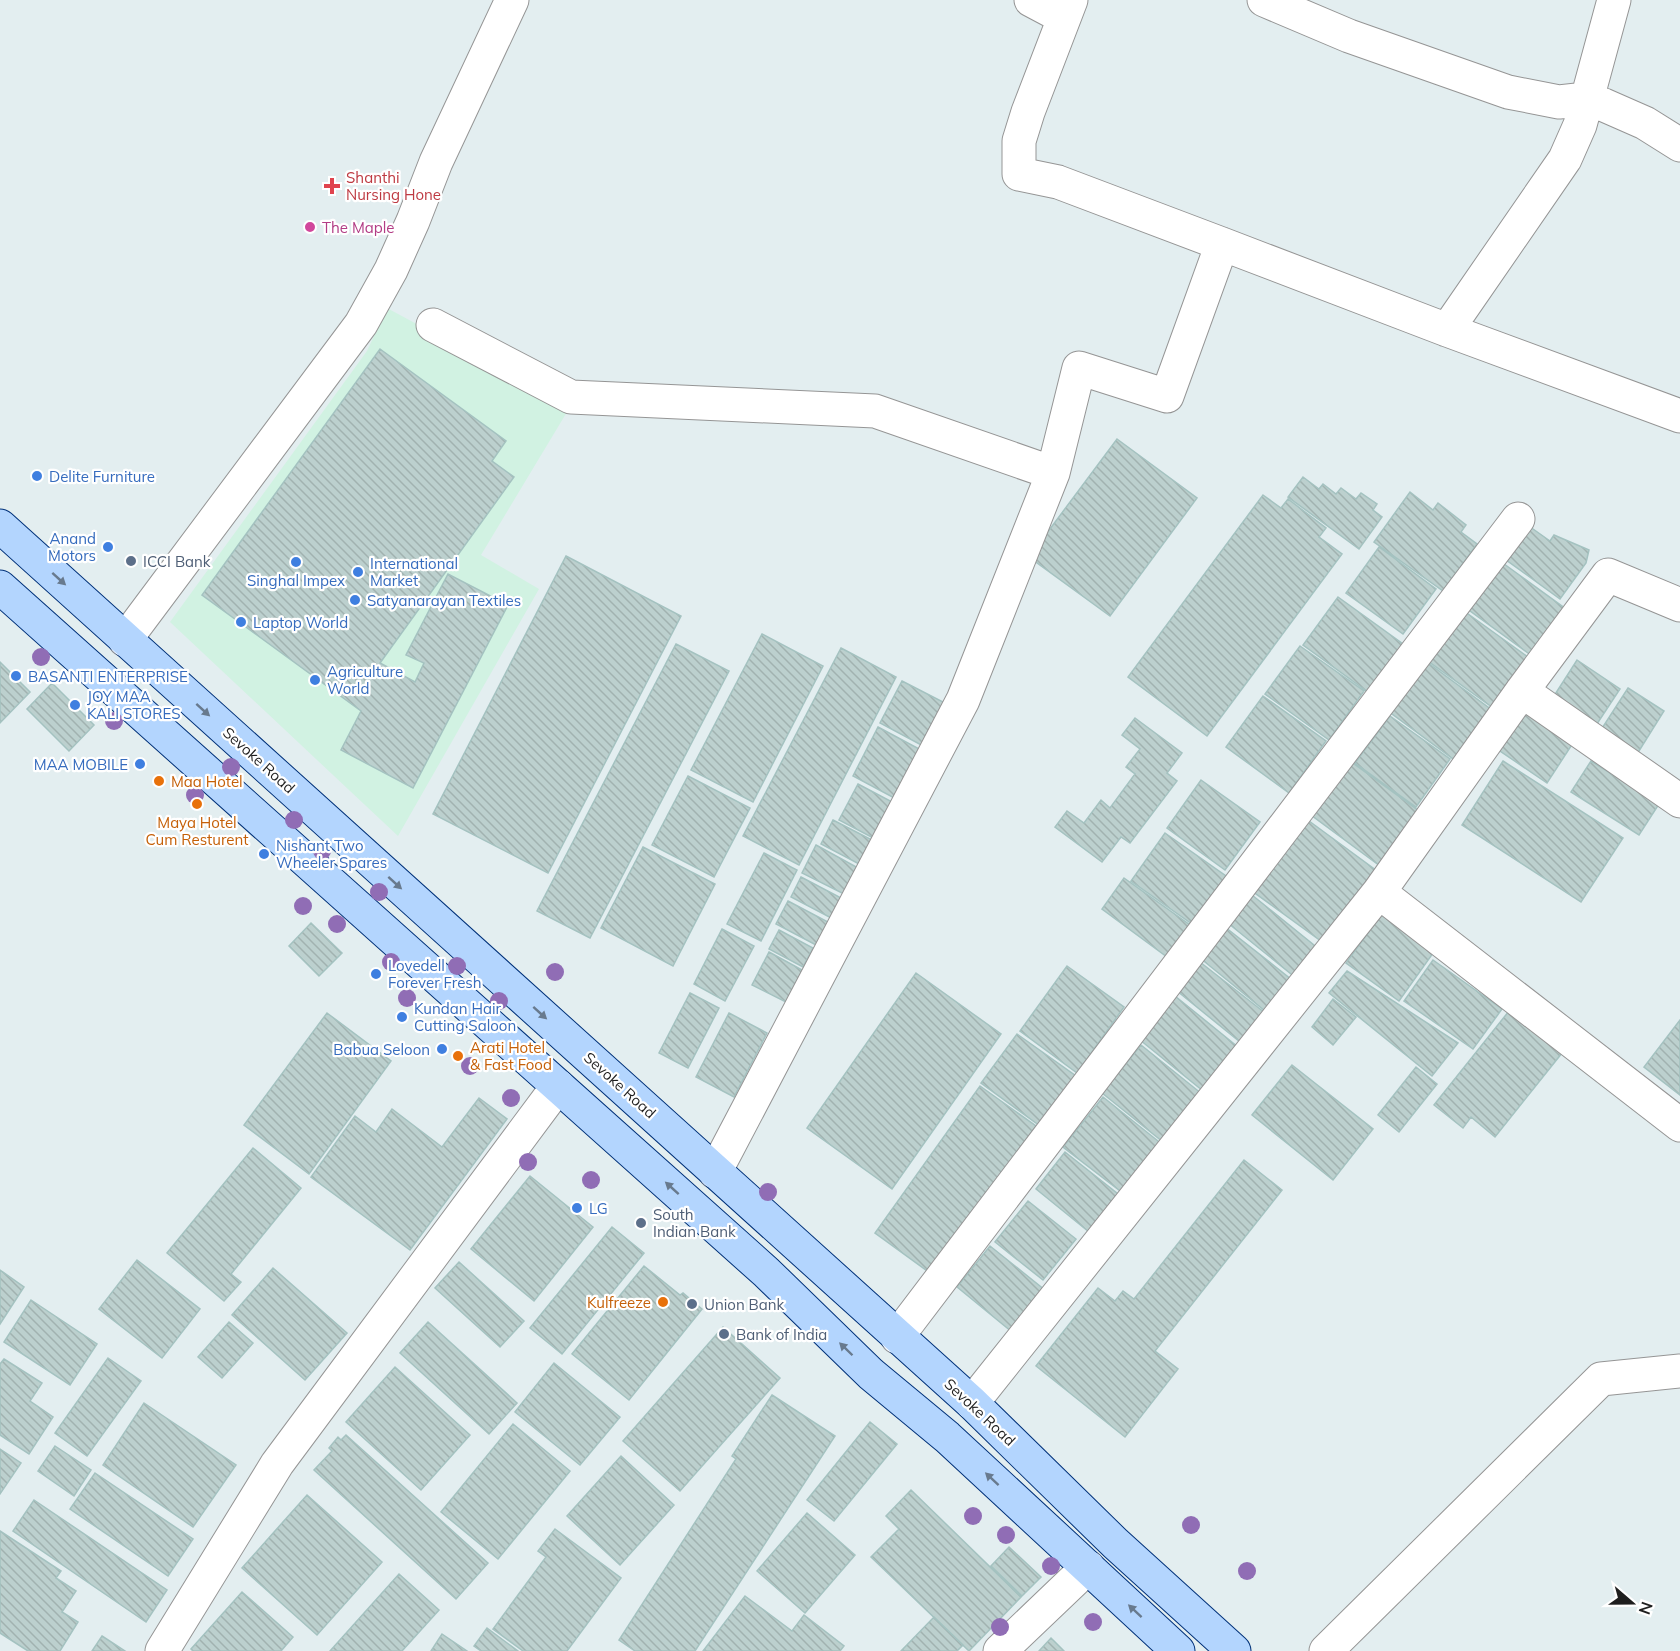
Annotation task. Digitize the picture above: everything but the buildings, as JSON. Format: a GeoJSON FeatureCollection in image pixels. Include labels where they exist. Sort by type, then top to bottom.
{"type":"FeatureCollection","features":[{"type":"Feature","properties":{"kind":"main road","name":"Sevoke Road"},"geometry":{"type":"LineString","coordinates":[[0,526],[972,1403],[1115,1543],[1234,1651]]}},
{"type":"Feature","properties":{"kind":"main road"},"geometry":{"type":"LineString","coordinates":[[1,589],[766,1272],[871,1374],[947,1437],[1178,1651]]}},
{"type":"Feature","properties":{"kind":"main road"},"geometry":{"type":"LineString","coordinates":[[558,1086],[584,1053]]}},
{"type":"Feature","properties":{"kind":"main road"},"geometry":{"type":"LineString","coordinates":[[1088,1567],[1115,1543]]}},
{"type":"Feature","properties":{"kind":"street"},"geometry":{"type":"LineString","coordinates":[[125,640],[361,324],[391,270],[436,162],[512,0]]}},
{"type":"Feature","properties":{"kind":"street"},"geometry":{"type":"LineString","coordinates":[[1031,0],[1067,9],[1019,141],[1019,174],[1058,182],[1680,416]]}},
{"type":"Feature","properties":{"kind":"street"},"geometry":{"type":"LineString","coordinates":[[1264,0],[1349,36],[1508,92],[1559,102],[1586,99],[1645,123],[1680,145]]}},
{"type":"Feature","properties":{"kind":"street"},"geometry":{"type":"LineString","coordinates":[[1448,330],[1565,159],[1580,124],[1614,0]]}},
{"type":"Feature","properties":{"kind":"street"},"geometry":{"type":"LineString","coordinates":[[715,1172],[963,700],[1053,473],[1079,368],[1167,396],[1222,244]]}},
{"type":"Feature","properties":{"kind":"street"},"geometry":{"type":"LineString","coordinates":[[434,325],[571,397],[874,411],[1053,473]]}},
{"type":"Feature","properties":{"kind":"street"},"geometry":{"type":"LineString","coordinates":[[897,1337],[1518,519]]}},
{"type":"Feature","properties":{"kind":"street"},"geometry":{"type":"LineString","coordinates":[[972,1403],[1379,892],[1521,691],[1608,575],[1680,605]]}},
{"type":"Feature","properties":{"kind":"street"},"geometry":{"type":"LineString","coordinates":[[1521,691],[1680,801]]}},
{"type":"Feature","properties":{"kind":"street"},"geometry":{"type":"LineString","coordinates":[[1379,892],[1680,1125]]}},
{"type":"Feature","properties":{"kind":"street"},"geometry":{"type":"LineString","coordinates":[[162,1651],[277,1464],[558,1086]]}},
{"type":"Feature","properties":{"kind":"street"},"geometry":{"type":"LineString","coordinates":[[1326,1651],[1601,1379],[1680,1371]]}},
{"type":"Feature","properties":{"kind":"street"},"geometry":{"type":"LineString","coordinates":[[1000,1651],[1088,1567]]}},
{"type":"Feature","properties":{"kind":"shaded area","name":"International Market"},"geometry":{"type":"Polygon","coordinates":[[[387,308],[570,407],[481,555],[539,589],[398,836],[170,622],[367,351],[387,308]]]}},
{"type":"Feature","properties":{"kind":"place","name":"Shanthi Nursing Hone"},"geometry":{"type":"Point","coordinates":[332,186]}},
{"type":"Feature","properties":{"kind":"place","name":"The Maple"},"geometry":{"type":"Point","coordinates":[310,227]}},
{"type":"Feature","properties":{"kind":"place","name":"Delite Furniture"},"geometry":{"type":"Point","coordinates":[37,476]}},
{"type":"Feature","properties":{"kind":"place","name":"Anand Motors"},"geometry":{"type":"Point","coordinates":[108,547]}},
{"type":"Feature","properties":{"kind":"place","name":"ICCI Bank"},"geometry":{"type":"Point","coordinates":[131,561]}},
{"type":"Feature","properties":{"kind":"place","name":"Singhal Impex"},"geometry":{"type":"Point","coordinates":[296,562]}},
{"type":"Feature","properties":{"kind":"place","name":"International Market"},"geometry":{"type":"Point","coordinates":[358,572]}},
{"type":"Feature","properties":{"kind":"place","name":"Satyanarayan Textiles"},"geometry":{"type":"Point","coordinates":[355,600]}},
{"type":"Feature","properties":{"kind":"place","name":"Laptop World"},"geometry":{"type":"Point","coordinates":[241,622]}},
{"type":"Feature","properties":{"kind":"place","name":"BASANTI ENTERPRISE"},"geometry":{"type":"Point","coordinates":[16,676]}},
{"type":"Feature","properties":{"kind":"place","name":"Agriculture World"},"geometry":{"type":"Point","coordinates":[315,680]}},
{"type":"Feature","properties":{"kind":"place","name":"JOY MAA KALI STORES"},"geometry":{"type":"Point","coordinates":[75,705]}},
{"type":"Feature","properties":{"kind":"place","name":"MAA MOBILE"},"geometry":{"type":"Point","coordinates":[140,764]}},
{"type":"Feature","properties":{"kind":"place","name":"Maa Hotel"},"geometry":{"type":"Point","coordinates":[159,781]}},
{"type":"Feature","properties":{"kind":"place","name":"Maya Hotel Cum Resturent"},"geometry":{"type":"Point","coordinates":[197,804]}},
{"type":"Feature","properties":{"kind":"place","name":"Nishant Two Wheeler Spares"},"geometry":{"type":"Point","coordinates":[264,854]}},
{"type":"Feature","properties":{"kind":"place","name":"Lovedell Forever Fresh"},"geometry":{"type":"Point","coordinates":[376,974]}},
{"type":"Feature","properties":{"kind":"place","name":"Kundan Hair Cutting Saloon"},"geometry":{"type":"Point","coordinates":[402,1017]}},
{"type":"Feature","properties":{"kind":"place","name":"Babua Seloon"},"geometry":{"type":"Point","coordinates":[442,1049]}},
{"type":"Feature","properties":{"kind":"place","name":"Arati Hotel & Fast Food"},"geometry":{"type":"Point","coordinates":[458,1056]}},
{"type":"Feature","properties":{"kind":"place","name":"LG"},"geometry":{"type":"Point","coordinates":[577,1208]}},
{"type":"Feature","properties":{"kind":"place","name":"South Indian Bank"},"geometry":{"type":"Point","coordinates":[641,1223]}},
{"type":"Feature","properties":{"kind":"place","name":"Kulfreeze"},"geometry":{"type":"Point","coordinates":[663,1302]}},
{"type":"Feature","properties":{"kind":"place","name":"Union Bank"},"geometry":{"type":"Point","coordinates":[692,1304]}},
{"type":"Feature","properties":{"kind":"place","name":"Bank of India"},"geometry":{"type":"Point","coordinates":[724,1334]}}]}
